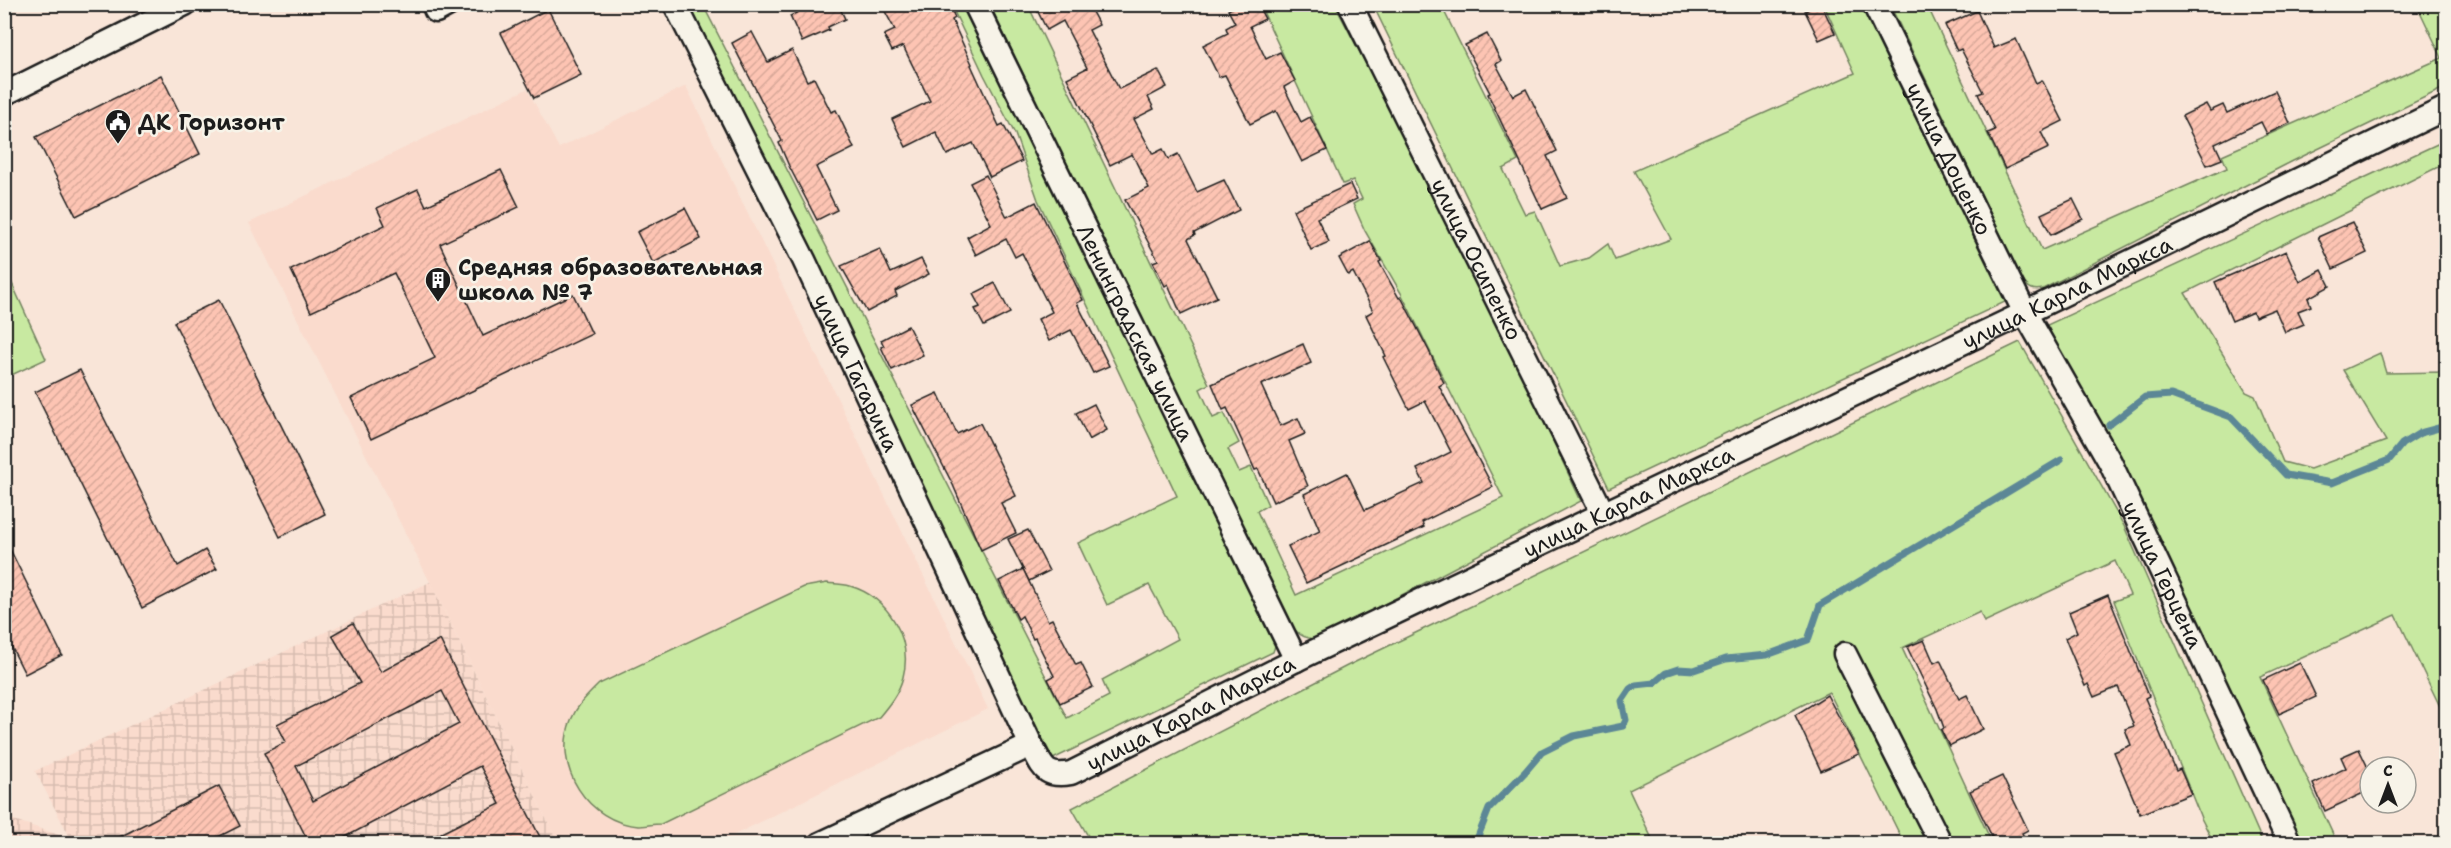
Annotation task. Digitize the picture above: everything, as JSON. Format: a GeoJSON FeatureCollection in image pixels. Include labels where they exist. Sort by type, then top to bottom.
{"type":"FeatureCollection","features":[{"type":"Feature","properties":{"kind":"street"},"geometry":{"type":"LineString","coordinates":[[4,94],[185,4]]}},
{"type":"Feature","properties":{"kind":"street","name":"улица Гагарина"},"geometry":{"type":"LineString","coordinates":[[675,4],[804,260],[1031,745]]}},
{"type":"Feature","properties":{"kind":"street","name":"Ленинградская улица"},"geometry":{"type":"LineString","coordinates":[[975,4],[1296,660]]}},
{"type":"Feature","properties":{"kind":"street","name":"улица Осипенко"},"geometry":{"type":"LineString","coordinates":[[1350,4],[1603,513]]}},
{"type":"Feature","properties":{"kind":"street","name":"улица Доценко"},"geometry":{"type":"LineString","coordinates":[[1874,4],[2025,313]]}},
{"type":"Feature","properties":{"kind":"street","name":"улица Карла Маркса"},"geometry":{"type":"LineString","coordinates":[[1031,745],[1045,770],[1056,776],[1071,773],[1296,660],[2025,313],[2446,108]]}},
{"type":"Feature","properties":{"kind":"street","name":"улица Герцена"},"geometry":{"type":"LineString","coordinates":[[2025,313],[2110,462],[2290,843]]}},
{"type":"Feature","properties":{"kind":"street"},"geometry":{"type":"LineString","coordinates":[[1845,654],[1941,843]]}},
{"type":"Feature","properties":{"kind":"street"},"geometry":{"type":"LineString","coordinates":[[820,843],[1031,745]]}},
{"type":"Feature","properties":{"kind":"shaded area"},"geometry":{"type":"Polygon","coordinates":[[[686,86],[988,709],[718,843],[558,843],[440,602],[249,223],[527,89],[559,148],[686,86]]]}},
{"type":"Feature","properties":{"kind":"shaded area"},"geometry":{"type":"Polygon","coordinates":[[[430,582],[558,843],[5,844],[5,817],[71,839],[35,771],[430,582]]]}},
{"type":"Feature","properties":{"kind":"green space"},"geometry":{"type":"Polygon","coordinates":[[[675,5],[703,5],[1067,718],[1109,696],[1102,680],[1178,639],[1149,585],[1107,605],[1078,543],[1177,496],[1038,200],[1015,134],[951,5],[969,5],[1276,643],[1273,652],[1053,759],[675,5]]]}},
{"type":"Feature","properties":{"kind":"green space"},"geometry":{"type":"Polygon","coordinates":[[[990,5],[1028,5],[1209,384],[1200,389],[1213,418],[1224,413],[1239,443],[1228,449],[1239,472],[1251,467],[1268,505],[1257,511],[1296,595],[1503,498],[1401,293],[1365,231],[1353,204],[1362,199],[1353,180],[1343,184],[1260,5],[1335,5],[1469,261],[1581,501],[1320,638],[1305,637],[1297,632],[1286,621],[990,5]]]}},
{"type":"Feature","properties":{"kind":"green space"},"geometry":{"type":"Polygon","coordinates":[[[1373,5],[1441,5],[1518,161],[1503,169],[1525,214],[1535,211],[1560,266],[1589,258],[1608,244],[1615,260],[1671,239],[1634,171],[1855,73],[1824,5],[1861,5],[2005,302],[1609,488],[1373,5]]]}},
{"type":"Feature","properties":{"kind":"green space"},"geometry":{"type":"Polygon","coordinates":[[[1890,5],[1927,5],[2042,250],[2227,168],[2222,155],[2442,58],[2417,5],[2446,5],[2446,87],[2293,161],[2043,289],[2034,289],[2029,288],[2023,281],[1890,5]]]}},
{"type":"Feature","properties":{"kind":"green space"},"geometry":{"type":"Polygon","coordinates":[[[2446,140],[2446,163],[2185,293],[2246,392],[2255,396],[2283,462],[2310,469],[2386,441],[2343,370],[2380,353],[2386,373],[2446,372],[2446,719],[2396,615],[2260,677],[2337,843],[2298,843],[2047,325],[2446,140]]]}},
{"type":"Feature","properties":{"kind":"green space"},"geometry":{"type":"Polygon","coordinates":[[[5,268],[46,359],[4,378],[5,268]]]}},
{"type":"Feature","properties":{"kind":"green space"},"geometry":{"type":"Polygon","coordinates":[[[2020,342],[2124,526],[2263,843],[2214,843],[2201,818],[2114,601],[2130,595],[2115,561],[1984,622],[1980,612],[1902,648],[1992,843],[1904,843],[1829,692],[1629,790],[1654,843],[1092,843],[1072,808],[1347,666],[2020,342]]]}},
{"type":"Feature","properties":{"kind":"green space"},"geometry":{"type":"Polygon","coordinates":[[[827,583],[850,586],[876,600],[886,610],[901,634],[905,663],[903,677],[896,694],[879,717],[661,824],[638,826],[620,822],[604,814],[590,803],[579,789],[571,773],[566,756],[566,738],[576,710],[599,684],[804,587],[827,583]]]}},
{"type":"Feature","properties":{"kind":"building"},"geometry":{"type":"Polygon","coordinates":[[[814,4],[838,4],[845,19],[828,27],[829,30],[802,42],[790,16],[814,4]]]}},
{"type":"Feature","properties":{"kind":"building"},"geometry":{"type":"Polygon","coordinates":[[[881,4],[949,4],[955,18],[952,20],[999,126],[1003,124],[1022,161],[990,177],[973,143],[947,155],[936,132],[906,147],[892,119],[930,101],[903,46],[892,51],[884,35],[895,30],[881,4]]]}},
{"type":"Feature","properties":{"kind":"building"},"geometry":{"type":"Polygon","coordinates":[[[1034,4],[1096,4],[1090,8],[1099,25],[1089,30],[1119,89],[1158,70],[1167,87],[1148,97],[1154,109],[1134,119],[1153,154],[1163,149],[1168,159],[1178,154],[1197,192],[1224,180],[1239,210],[1194,233],[1195,235],[1188,239],[1217,297],[1181,314],[1168,284],[1165,286],[1153,262],[1158,260],[1125,200],[1149,188],[1132,154],[1110,165],[1067,78],[1087,68],[1063,21],[1047,30],[1034,4]]]}},
{"type":"Feature","properties":{"kind":"building"},"geometry":{"type":"Polygon","coordinates":[[[1239,4],[1257,4],[1265,19],[1250,26],[1266,59],[1280,52],[1295,81],[1284,87],[1301,122],[1310,117],[1327,150],[1302,162],[1276,111],[1250,124],[1225,75],[1219,77],[1203,45],[1228,33],[1226,28],[1235,23],[1228,10],[1239,4]]]}},
{"type":"Feature","properties":{"kind":"building"},"geometry":{"type":"Polygon","coordinates":[[[1819,4],[1835,33],[1819,40],[1805,11],[1819,4]]]}},
{"type":"Feature","properties":{"kind":"building"},"geometry":{"type":"Polygon","coordinates":[[[548,9],[581,75],[534,98],[501,33],[548,9]]]}},
{"type":"Feature","properties":{"kind":"building"},"geometry":{"type":"Polygon","coordinates":[[[1977,11],[1994,48],[2016,39],[2036,83],[2042,80],[2063,121],[2041,132],[2049,148],[2005,169],[1988,133],[1995,130],[1978,94],[1983,92],[1961,49],[1957,51],[1945,25],[1977,11]]]}},
{"type":"Feature","properties":{"kind":"building"},"geometry":{"type":"Polygon","coordinates":[[[752,32],[768,62],[792,50],[807,81],[814,78],[831,112],[836,110],[854,148],[816,167],[837,210],[817,220],[789,166],[779,143],[782,141],[732,43],[752,32]]]}},
{"type":"Feature","properties":{"kind":"building"},"geometry":{"type":"Polygon","coordinates":[[[1487,34],[1501,61],[1496,64],[1513,96],[1526,89],[1557,151],[1547,156],[1567,198],[1542,209],[1488,94],[1490,93],[1465,45],[1487,34]]]}},
{"type":"Feature","properties":{"kind":"building"},"geometry":{"type":"Polygon","coordinates":[[[161,75],[200,154],[76,216],[36,137],[161,75]]]}},
{"type":"Feature","properties":{"kind":"building"},"geometry":{"type":"Polygon","coordinates":[[[2275,91],[2290,123],[2267,134],[2261,122],[2215,144],[2222,159],[2207,165],[2182,116],[2206,104],[2210,111],[2223,105],[2227,113],[2275,91]]]}},
{"type":"Feature","properties":{"kind":"building","name":"Средняя образовательная школа № 7"},"geometry":{"type":"Polygon","coordinates":[[[501,170],[519,207],[440,244],[483,336],[573,294],[592,334],[371,439],[351,398],[435,358],[394,273],[311,312],[291,270],[385,225],[377,208],[418,189],[426,206],[501,170]]]}},
{"type":"Feature","properties":{"kind":"building"},"geometry":{"type":"Polygon","coordinates":[[[986,175],[1007,217],[1036,202],[1083,300],[1077,303],[1109,366],[1093,373],[1071,330],[1049,341],[1038,319],[1052,312],[1022,253],[1015,257],[1006,239],[976,255],[967,237],[991,224],[970,183],[986,175]]]}},
{"type":"Feature","properties":{"kind":"building"},"geometry":{"type":"Polygon","coordinates":[[[1350,184],[1357,199],[1317,218],[1329,242],[1311,250],[1293,210],[1350,184]]]}},
{"type":"Feature","properties":{"kind":"building"},"geometry":{"type":"Polygon","coordinates":[[[2073,199],[2083,219],[2051,235],[2041,214],[2073,199]]]}},
{"type":"Feature","properties":{"kind":"building"},"geometry":{"type":"Polygon","coordinates":[[[685,208],[701,239],[653,263],[637,232],[685,208]]]}},
{"type":"Feature","properties":{"kind":"building"},"geometry":{"type":"Polygon","coordinates":[[[2352,222],[2367,253],[2333,269],[2318,237],[2352,222]]]}},
{"type":"Feature","properties":{"kind":"building"},"geometry":{"type":"Polygon","coordinates":[[[1370,241],[1381,261],[1379,262],[1399,298],[1401,297],[1429,351],[1444,383],[1439,386],[1493,487],[1422,522],[1424,527],[1306,583],[1288,546],[1320,531],[1304,494],[1347,473],[1365,510],[1424,483],[1417,469],[1451,452],[1425,401],[1409,409],[1383,357],[1386,356],[1366,315],[1373,311],[1353,272],[1348,275],[1339,258],[1370,241]]]}},
{"type":"Feature","properties":{"kind":"building"},"geometry":{"type":"Polygon","coordinates":[[[880,249],[891,273],[921,259],[929,274],[895,291],[897,296],[867,312],[841,266],[880,249]]]}},
{"type":"Feature","properties":{"kind":"building"},"geometry":{"type":"Polygon","coordinates":[[[2286,251],[2300,282],[2322,270],[2330,286],[2308,298],[2311,306],[2298,311],[2304,324],[2285,332],[2275,309],[2255,317],[2253,312],[2232,321],[2215,282],[2286,251]]]}},
{"type":"Feature","properties":{"kind":"building"},"geometry":{"type":"Polygon","coordinates":[[[995,283],[1010,313],[984,326],[975,309],[980,307],[973,294],[995,283]]]}},
{"type":"Feature","properties":{"kind":"building"},"geometry":{"type":"Polygon","coordinates":[[[219,300],[325,514],[280,537],[174,322],[219,300]]]}},
{"type":"Feature","properties":{"kind":"building"},"geometry":{"type":"Polygon","coordinates":[[[908,326],[923,355],[892,370],[881,347],[884,346],[881,340],[908,326]]]}},
{"type":"Feature","properties":{"kind":"building"},"geometry":{"type":"Polygon","coordinates":[[[1303,344],[1311,363],[1261,385],[1280,426],[1298,418],[1305,434],[1289,441],[1308,486],[1273,502],[1258,469],[1255,470],[1227,408],[1223,410],[1212,384],[1303,344]]]}},
{"type":"Feature","properties":{"kind":"building"},"geometry":{"type":"Polygon","coordinates":[[[80,370],[178,566],[205,550],[217,569],[142,608],[35,392],[80,370]]]}},
{"type":"Feature","properties":{"kind":"building"},"geometry":{"type":"Polygon","coordinates":[[[938,393],[957,434],[980,423],[1016,496],[1001,503],[1016,533],[981,550],[953,485],[912,405],[938,393]]]}},
{"type":"Feature","properties":{"kind":"building"},"geometry":{"type":"Polygon","coordinates":[[[1094,404],[1107,430],[1089,440],[1076,413],[1094,404]]]}},
{"type":"Feature","properties":{"kind":"building"},"geometry":{"type":"Polygon","coordinates":[[[1028,530],[1049,571],[1029,581],[1008,539],[1028,530]]]}},
{"type":"Feature","properties":{"kind":"building"},"geometry":{"type":"Polygon","coordinates":[[[4,537],[62,655],[25,674],[4,632],[4,537]]]}},
{"type":"Feature","properties":{"kind":"building"},"geometry":{"type":"Polygon","coordinates":[[[1023,569],[1048,621],[1052,619],[1076,665],[1081,663],[1093,687],[1060,703],[1048,679],[1054,676],[1035,638],[1033,639],[1022,616],[1018,619],[999,581],[1023,569]]]}},
{"type":"Feature","properties":{"kind":"building"},"geometry":{"type":"Polygon","coordinates":[[[2108,595],[2149,696],[2145,698],[2176,771],[2180,769],[2191,794],[2140,814],[2114,752],[2131,745],[2125,729],[2134,726],[2118,687],[2094,697],[2088,684],[2085,686],[2065,638],[2077,632],[2069,612],[2108,595]]]}},
{"type":"Feature","properties":{"kind":"building"},"geometry":{"type":"Polygon","coordinates":[[[353,623],[381,672],[440,640],[543,843],[421,843],[500,804],[480,766],[334,843],[309,843],[264,753],[286,742],[277,724],[360,683],[332,635],[353,623]],[[442,691],[296,766],[313,801],[459,724],[442,691]]]}},
{"type":"Feature","properties":{"kind":"building"},"geometry":{"type":"Polygon","coordinates":[[[1924,640],[1934,663],[1940,660],[1959,699],[1967,695],[1983,729],[1949,746],[1941,730],[1944,728],[1937,709],[1907,647],[1924,640]]]}},
{"type":"Feature","properties":{"kind":"building"},"geometry":{"type":"Polygon","coordinates":[[[2300,663],[2316,697],[2279,714],[2263,680],[2300,663]]]}},
{"type":"Feature","properties":{"kind":"building"},"geometry":{"type":"Polygon","coordinates":[[[1827,695],[1859,754],[1821,771],[1795,715],[1827,695]]]}},
{"type":"Feature","properties":{"kind":"building"},"geometry":{"type":"Polygon","coordinates":[[[2359,749],[2362,755],[2358,755],[2358,796],[2325,811],[2313,784],[2346,768],[2341,757],[2359,749]]]}},
{"type":"Feature","properties":{"kind":"building"},"geometry":{"type":"Polygon","coordinates":[[[2002,776],[2028,830],[2022,833],[2027,843],[1995,843],[1970,791],[2002,776]]]}},
{"type":"Feature","properties":{"kind":"building"},"geometry":{"type":"Polygon","coordinates":[[[219,786],[240,826],[206,843],[108,843],[219,786]]]}},
{"type":"Feature","properties":{"kind":"waterway"},"geometry":{"type":"LineString","coordinates":[[2109,425],[2145,397],[2171,395],[2231,417],[2286,475],[2332,483],[2389,460],[2402,444],[2420,433],[2446,426]]}},
{"type":"Feature","properties":{"kind":"waterway"},"geometry":{"type":"LineString","coordinates":[[1475,844],[1489,809],[1542,752],[1574,736],[1623,726],[1626,720],[1622,701],[1630,689],[1636,685],[1654,683],[1666,673],[1678,669],[1694,670],[1726,659],[1767,655],[1808,640],[1820,605],[2061,460]]}},
{"type":"Feature","properties":{"kind":"place","name":"ДК Горизонт"},"geometry":{"type":"Point","coordinates":[118,145]}},
{"type":"Feature","properties":{"kind":"place","name":"Средняя образовательная школа № 7"},"geometry":{"type":"Point","coordinates":[438,303]}}]}
